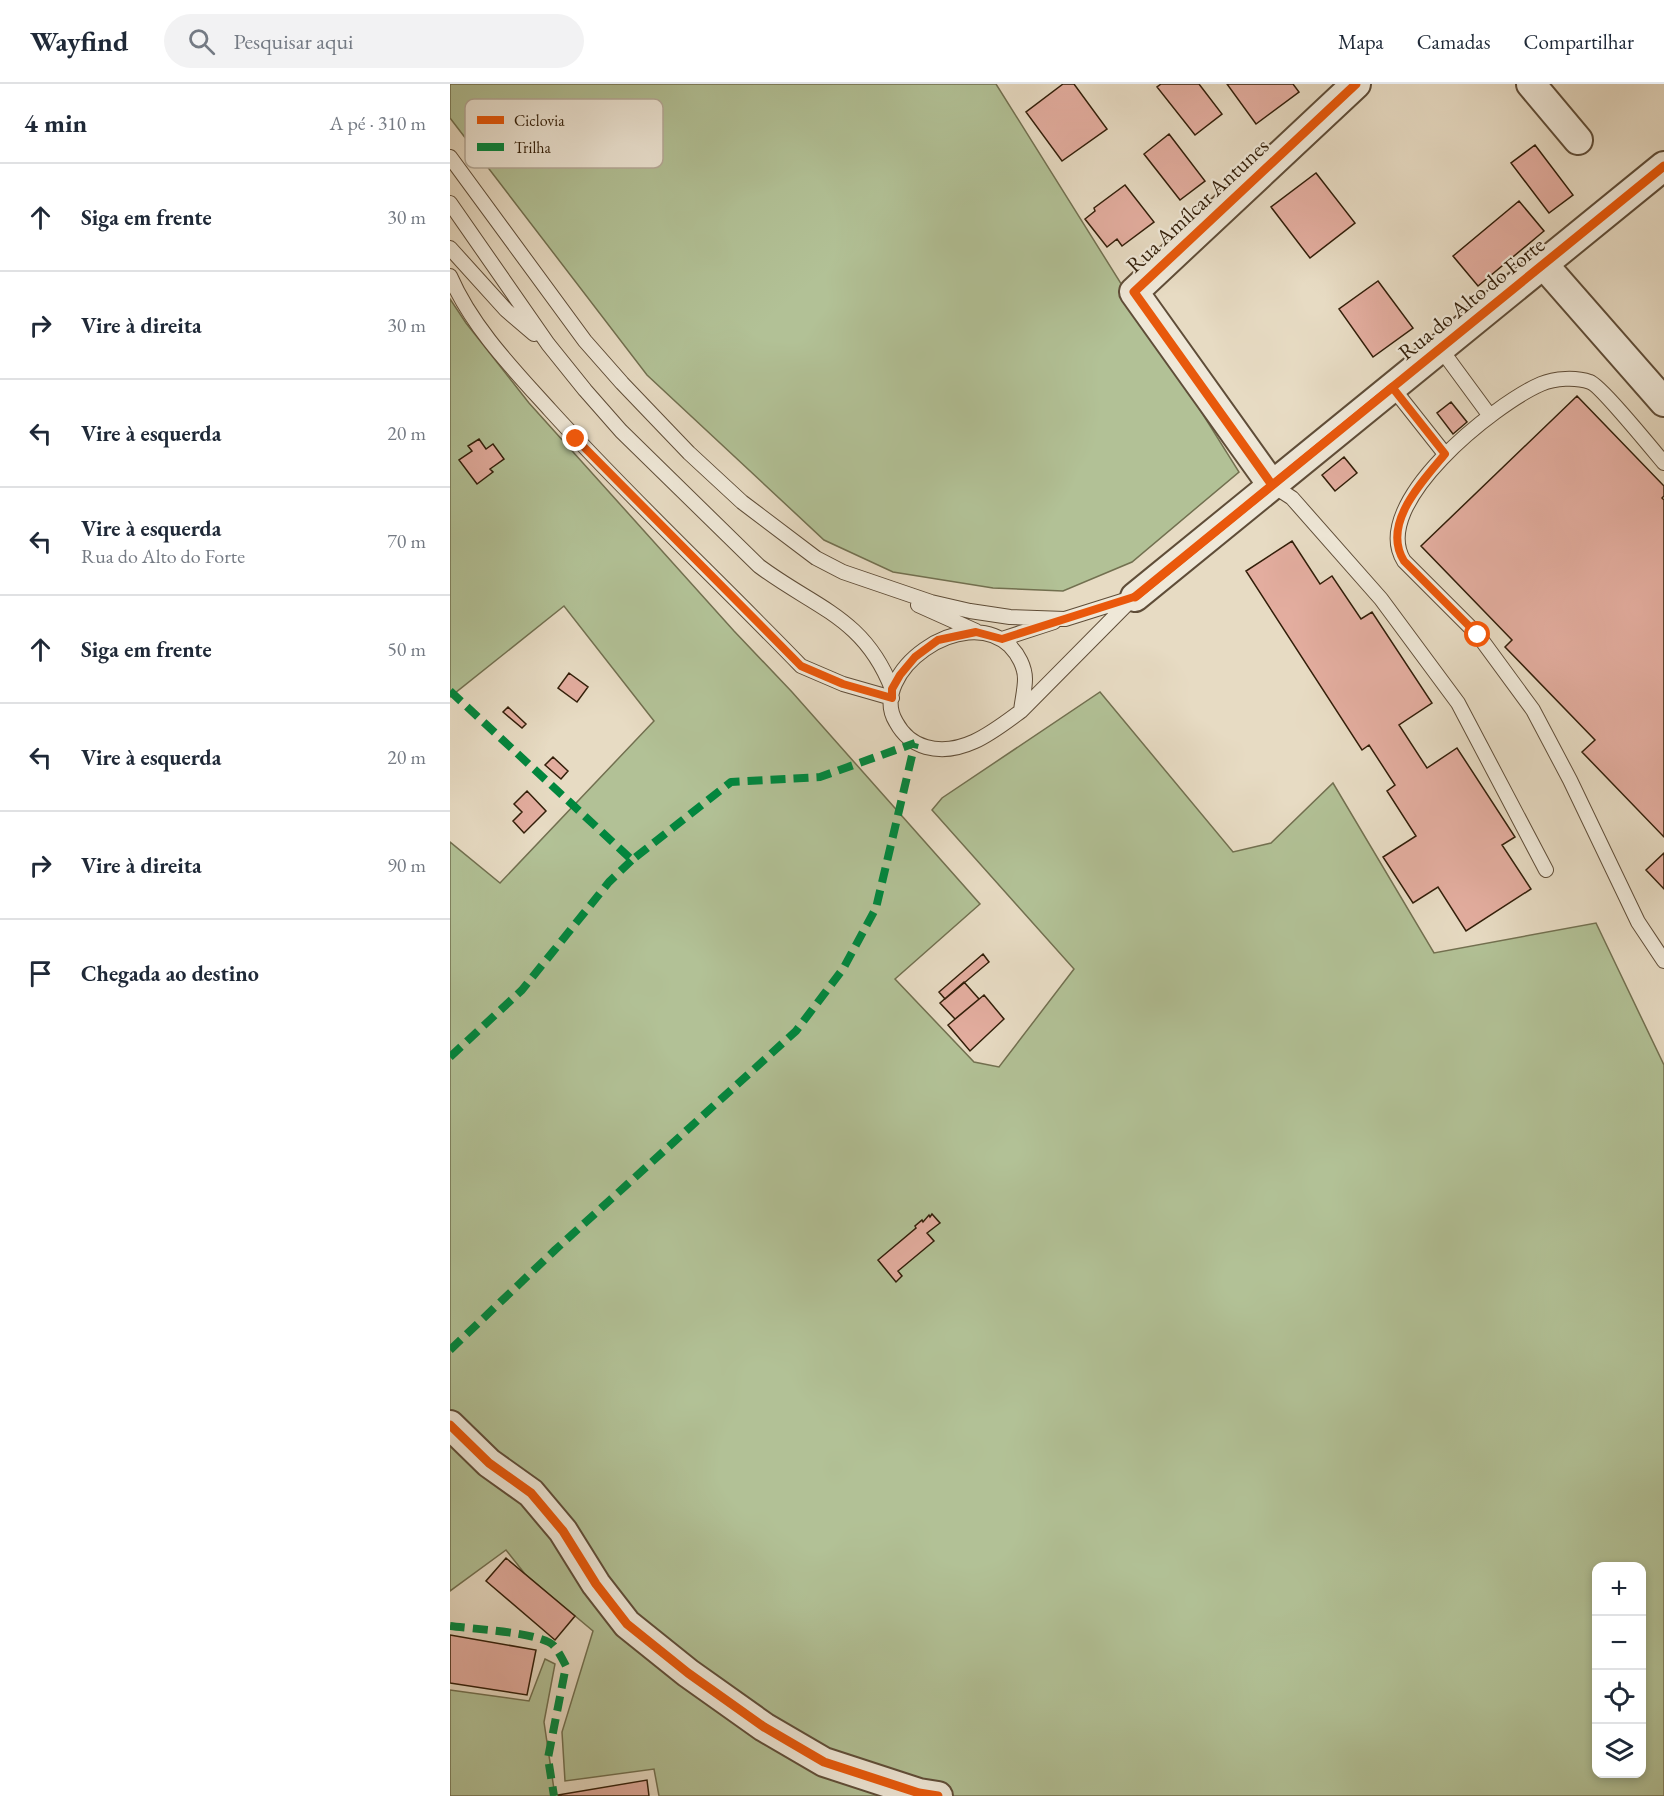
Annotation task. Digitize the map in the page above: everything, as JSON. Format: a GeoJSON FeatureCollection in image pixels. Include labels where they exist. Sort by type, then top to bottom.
{"type":"FeatureCollection","features":[{"type":"Feature","properties":{"kind":"street","name":"Rua Amílcar Antunes"},"geometry":{"type":"LineString","coordinates":[[1272,484],[1134,292],[1356,84]]}},
{"type":"Feature","properties":{"kind":"street"},"geometry":{"type":"LineString","coordinates":[[1531,84],[1578,140]]}},
{"type":"Feature","properties":{"kind":"street","name":"Rua do Alto do Forte"},"geometry":{"type":"LineString","coordinates":[[1135,597],[1664,166]]}},
{"type":"Feature","properties":{"kind":"street"},"geometry":{"type":"LineString","coordinates":[[1543,264],[1664,402]]}},
{"type":"Feature","properties":{"kind":"street"},"geometry":{"type":"LineString","coordinates":[[450,1425],[489,1463],[531,1493],[563,1531],[596,1584],[627,1624],[688,1673],[764,1726],[824,1762],[919,1793],[938,1796]]}},
{"type":"Feature","properties":{"kind":"lane"},"geometry":{"type":"LineString","coordinates":[[450,157],[585,341],[650,413],[742,502],[816,558],[976,632],[1002,639],[1017,654],[1025,678],[1021,711]]}},
{"type":"Feature","properties":{"kind":"lane"},"geometry":{"type":"LineString","coordinates":[[450,203],[548,344],[621,431],[759,566],[782,583],[846,622],[868,644],[880,664],[892,693],[891,714],[900,730],[915,743],[939,750],[968,745],[1001,725],[1021,711],[1135,597]]}},
{"type":"Feature","properties":{"kind":"lane"},"geometry":{"type":"LineString","coordinates":[[450,248],[506,310],[548,344]]}},
{"type":"Feature","properties":{"kind":"lane"},"geometry":{"type":"LineString","coordinates":[[450,276],[457,293],[507,363],[576,439],[801,666],[843,684],[892,693]]}},
{"type":"Feature","properties":{"kind":"lane"},"geometry":{"type":"LineString","coordinates":[[1440,348],[1490,416]]}},
{"type":"Feature","properties":{"kind":"lane"},"geometry":{"type":"LineString","coordinates":[[1664,463],[1594,382],[1575,378],[1542,383],[1490,416],[1445,454],[1405,507],[1398,526],[1398,551],[1404,561],[1478,635],[1533,710],[1570,780],[1638,922],[1664,961]]}},
{"type":"Feature","properties":{"kind":"lane"},"geometry":{"type":"LineString","coordinates":[[1392,387],[1445,454]]}},
{"type":"Feature","properties":{"kind":"lane"},"geometry":{"type":"LineString","coordinates":[[1272,484],[1292,498],[1381,599],[1458,703],[1546,870]]}},
{"type":"Feature","properties":{"kind":"lane"},"geometry":{"type":"LineString","coordinates":[[843,572],[931,602],[970,611],[1010,617],[1065,619]]}},
{"type":"Feature","properties":{"kind":"lane"},"geometry":{"type":"LineString","coordinates":[[1002,639],[1135,597]]}},
{"type":"Feature","properties":{"kind":"lane"},"geometry":{"type":"LineString","coordinates":[[892,693],[915,657],[938,640],[976,632]]}},
{"type":"Feature","properties":{"kind":"green space"},"geometry":{"type":"Polygon","coordinates":[[[450,84],[996,84],[1239,472],[1132,562],[1063,591],[993,588],[893,572],[824,540],[647,375],[488,168],[663,168],[663,99],[465,99],[465,138],[450,118],[450,84]]]}},
{"type":"Feature","properties":{"kind":"green space"},"geometry":{"type":"Polygon","coordinates":[[[450,299],[529,403],[734,631],[792,692],[980,904],[895,979],[974,1062],[999,1067],[1074,969],[932,810],[942,798],[1100,692],[1233,852],[1271,843],[1333,783],[1434,953],[1596,923],[1664,1065],[1664,1796],[659,1796],[654,1769],[565,1781],[562,1732],[593,1631],[525,1574],[506,1550],[450,1591],[450,842],[500,883],[654,721],[564,606],[450,697],[450,299]]]}},
{"type":"Feature","properties":{"kind":"green space"},"geometry":{"type":"Polygon","coordinates":[[[545,1659],[555,1664],[544,1722],[555,1796],[450,1796],[450,1690],[529,1701],[545,1659]]]}},
{"type":"Feature","properties":{"kind":"building"},"geometry":{"type":"Polygon","coordinates":[[[1063,84],[1074,84],[1107,129],[1062,161],[1026,112],[1063,84]]]}},
{"type":"Feature","properties":{"kind":"building"},"geometry":{"type":"Polygon","coordinates":[[[1161,84],[1199,84],[1222,114],[1195,135],[1157,87],[1161,84]]]}},
{"type":"Feature","properties":{"kind":"building"},"geometry":{"type":"Polygon","coordinates":[[[1227,84],[1293,84],[1299,92],[1256,124],[1227,84]]]}},
{"type":"Feature","properties":{"kind":"building"},"geometry":{"type":"Polygon","coordinates":[[[1169,134],[1205,181],[1180,200],[1144,154],[1169,134]]]}},
{"type":"Feature","properties":{"kind":"building"},"geometry":{"type":"Polygon","coordinates":[[[1535,145],[1573,195],[1549,213],[1511,163],[1535,145]]]}},
{"type":"Feature","properties":{"kind":"building"},"geometry":{"type":"Polygon","coordinates":[[[1316,173],[1355,223],[1310,258],[1271,207],[1316,173]]]}},
{"type":"Feature","properties":{"kind":"building"},"geometry":{"type":"Polygon","coordinates":[[[1125,185],[1154,222],[1122,246],[1117,239],[1107,247],[1085,219],[1095,211],[1094,208],[1125,185]]]}},
{"type":"Feature","properties":{"kind":"building"},"geometry":{"type":"Polygon","coordinates":[[[1519,201],[1544,231],[1478,286],[1453,256],[1519,201]]]}},
{"type":"Feature","properties":{"kind":"building"},"geometry":{"type":"Polygon","coordinates":[[[1378,281],[1413,328],[1373,357],[1339,309],[1378,281]]]}},
{"type":"Feature","properties":{"kind":"building"},"geometry":{"type":"Polygon","coordinates":[[[1577,396],[1664,486],[1662,498],[1664,500],[1664,837],[1582,752],[1595,740],[1505,647],[1512,640],[1421,546],[1577,396]]]}},
{"type":"Feature","properties":{"kind":"building"},"geometry":{"type":"Polygon","coordinates":[[[1451,402],[1467,422],[1453,434],[1437,413],[1451,402]]]}},
{"type":"Feature","properties":{"kind":"building"},"geometry":{"type":"Polygon","coordinates":[[[479,439],[486,449],[493,444],[504,459],[490,469],[493,472],[477,484],[459,460],[472,451],[468,446],[479,439]]]}},
{"type":"Feature","properties":{"kind":"building"},"geometry":{"type":"Polygon","coordinates":[[[1344,457],[1357,473],[1335,491],[1322,475],[1344,457]]]}},
{"type":"Feature","properties":{"kind":"building"},"geometry":{"type":"Polygon","coordinates":[[[1292,541],[1320,584],[1332,576],[1361,619],[1372,612],[1432,703],[1399,725],[1427,768],[1457,748],[1515,837],[1502,845],[1531,889],[1466,931],[1438,887],[1413,903],[1383,857],[1416,836],[1387,791],[1395,785],[1369,745],[1362,750],[1246,571],[1292,541]]]}},
{"type":"Feature","properties":{"kind":"building"},"geometry":{"type":"Polygon","coordinates":[[[569,673],[588,687],[577,702],[558,688],[569,673]]]}},
{"type":"Feature","properties":{"kind":"building"},"geometry":{"type":"Polygon","coordinates":[[[508,707],[526,724],[522,728],[503,712],[508,707]]]}},
{"type":"Feature","properties":{"kind":"building"},"geometry":{"type":"Polygon","coordinates":[[[553,757],[568,771],[561,779],[545,765],[553,757]]]}},
{"type":"Feature","properties":{"kind":"building"},"geometry":{"type":"Polygon","coordinates":[[[527,791],[546,811],[524,833],[513,821],[522,812],[514,804],[527,791]]]}},
{"type":"Feature","properties":{"kind":"building"},"geometry":{"type":"Polygon","coordinates":[[[1664,853],[1664,889],[1646,870],[1664,853]]]}},
{"type":"Feature","properties":{"kind":"building"},"geometry":{"type":"Polygon","coordinates":[[[983,954],[989,962],[945,999],[939,992],[983,954]]]}},
{"type":"Feature","properties":{"kind":"building"},"geometry":{"type":"Polygon","coordinates":[[[964,982],[979,999],[955,1019],[940,1003],[964,982]]]}},
{"type":"Feature","properties":{"kind":"building"},"geometry":{"type":"Polygon","coordinates":[[[984,995],[1004,1019],[970,1051],[948,1025],[984,995]]]}},
{"type":"Feature","properties":{"kind":"building"},"geometry":{"type":"Polygon","coordinates":[[[932,1214],[940,1223],[927,1233],[934,1241],[898,1271],[902,1276],[896,1282],[878,1260],[916,1228],[915,1226],[922,1220],[923,1222],[932,1214]]]}},
{"type":"Feature","properties":{"kind":"building"},"geometry":{"type":"Polygon","coordinates":[[[506,1558],[575,1616],[555,1640],[486,1581],[506,1558]]]}},
{"type":"Feature","properties":{"kind":"building"},"geometry":{"type":"Polygon","coordinates":[[[450,1635],[536,1650],[527,1695],[450,1683],[450,1635]]]}},
{"type":"Feature","properties":{"kind":"building"},"geometry":{"type":"Polygon","coordinates":[[[647,1780],[649,1796],[558,1795],[647,1780]]]}},
{"type":"Feature","properties":{"kind":"marked path"},"geometry":{"type":"LineString","coordinates":[[450,691],[632,860],[731,782],[820,777],[915,743]]}},
{"type":"Feature","properties":{"kind":"marked path"},"geometry":{"type":"LineString","coordinates":[[450,1350],[555,1250],[796,1031],[843,969],[876,908],[915,743]]}},
{"type":"Feature","properties":{"kind":"marked path"},"geometry":{"type":"LineString","coordinates":[[450,1057],[522,990],[609,882],[632,860]]}},
{"type":"Feature","properties":{"kind":"marked path"},"geometry":{"type":"LineString","coordinates":[[450,1626],[535,1637],[547,1641],[559,1653],[566,1666],[548,1758],[554,1796]]}},
{"type":"Feature","properties":{"kind":"cycle path"},"geometry":{"type":"LineString","coordinates":[[1272,485],[1134,292],[1356,84]]}},
{"type":"Feature","properties":{"kind":"cycle path"},"geometry":{"type":"LineString","coordinates":[[1135,597],[1664,166]]}},
{"type":"Feature","properties":{"kind":"cycle path"},"geometry":{"type":"LineString","coordinates":[[450,1425],[489,1463],[531,1493],[563,1531],[596,1584],[627,1624],[688,1673],[764,1727],[824,1762],[919,1793],[938,1796]]}},
{"type":"Feature","properties":{"kind":"route"},"geometry":{"type":"LineString","coordinates":[[576,439],[801,666],[843,684],[892,698],[892,689],[900,675],[915,657],[938,640],[952,635],[976,632],[1002,639],[1137,596],[1392,387],[1445,454],[1405,507],[1398,526],[1398,551],[1404,561],[1478,635]]}}]}
